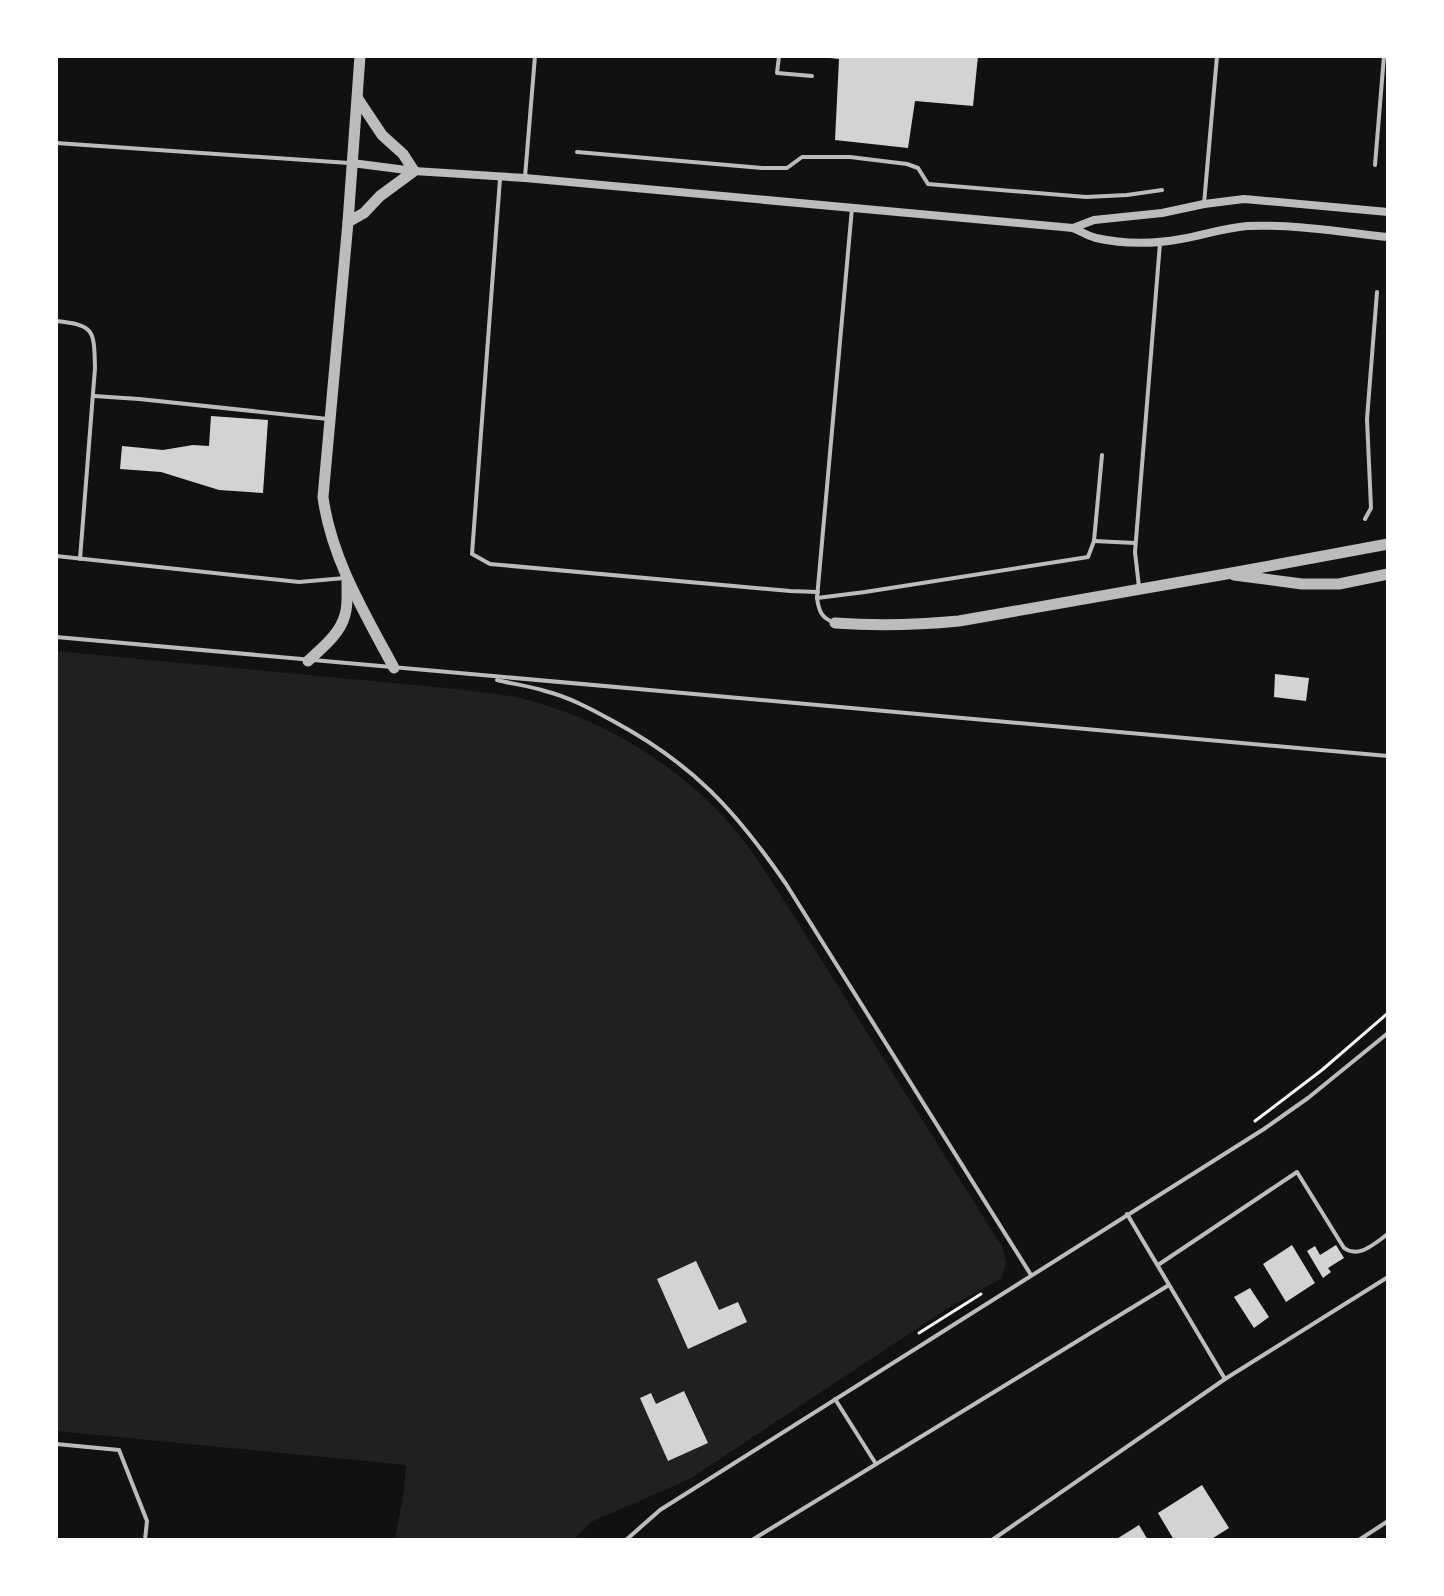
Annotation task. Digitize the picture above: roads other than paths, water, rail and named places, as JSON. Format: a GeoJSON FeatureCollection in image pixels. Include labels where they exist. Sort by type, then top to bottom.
{"type":"FeatureCollection","features":[{"type":"Feature","properties":{"kind":"street"},"geometry":{"type":"LineString","coordinates":[[360,56],[323,497],[326,521],[347,577],[394,668]]}},
{"type":"Feature","properties":{"kind":"street"},"geometry":{"type":"LineString","coordinates":[[358,98],[382,135],[403,154],[414,171]]}},
{"type":"Feature","properties":{"kind":"street"},"geometry":{"type":"LineString","coordinates":[[352,163],[414,171],[525,178],[1073,228],[1094,237],[1160,243],[1248,226],[1388,237]]}},
{"type":"Feature","properties":{"kind":"street"},"geometry":{"type":"LineString","coordinates":[[348,222],[364,213],[380,196],[414,171]]}},
{"type":"Feature","properties":{"kind":"street"},"geometry":{"type":"LineString","coordinates":[[1073,228],[1094,220],[1162,213],[1244,199],[1388,212]]}},
{"type":"Feature","properties":{"kind":"street"},"geometry":{"type":"LineString","coordinates":[[835,623],[871,626],[959,621],[1388,544]]}},
{"type":"Feature","properties":{"kind":"street"},"geometry":{"type":"LineString","coordinates":[[1226,574],[1302,584],[1339,584],[1388,574]]}},
{"type":"Feature","properties":{"kind":"street"},"geometry":{"type":"LineString","coordinates":[[308,661],[327,643],[347,613],[347,577]]}},
{"type":"Feature","properties":{"kind":"lane"},"geometry":{"type":"LineString","coordinates":[[525,178],[535,56]]}},
{"type":"Feature","properties":{"kind":"lane"},"geometry":{"type":"LineString","coordinates":[[779,56],[777,73],[812,76]]}},
{"type":"Feature","properties":{"kind":"lane"},"geometry":{"type":"LineString","coordinates":[[1204,204],[1217,56]]}},
{"type":"Feature","properties":{"kind":"lane"},"geometry":{"type":"LineString","coordinates":[[1375,165],[1384,56]]}},
{"type":"Feature","properties":{"kind":"lane"},"geometry":{"type":"LineString","coordinates":[[56,143],[352,163]]}},
{"type":"Feature","properties":{"kind":"lane"},"geometry":{"type":"LineString","coordinates":[[577,152],[762,168],[787,168],[802,157],[850,157],[907,164],[918,168],[928,184],[1086,197],[1162,190]]}},
{"type":"Feature","properties":{"kind":"lane"},"geometry":{"type":"LineString","coordinates":[[500,176],[472,554],[490,564],[818,595],[865,592],[1088,557],[1094,541],[1102,455]]}},
{"type":"Feature","properties":{"kind":"lane"},"geometry":{"type":"LineString","coordinates":[[835,623],[825,619],[819,610],[818,595],[852,208]]}},
{"type":"Feature","properties":{"kind":"lane"},"geometry":{"type":"LineString","coordinates":[[1139,588],[1135,543],[1160,243]]}},
{"type":"Feature","properties":{"kind":"lane"},"geometry":{"type":"LineString","coordinates":[[1365,519],[1371,508],[1367,419],[1377,292]]}},
{"type":"Feature","properties":{"kind":"lane"},"geometry":{"type":"LineString","coordinates":[[56,321],[76,323],[93,335],[95,368],[80,559]]}},
{"type":"Feature","properties":{"kind":"lane"},"geometry":{"type":"LineString","coordinates":[[93,395],[330,419]]}},
{"type":"Feature","properties":{"kind":"lane"},"geometry":{"type":"LineString","coordinates":[[1094,541],[1135,543]]}},
{"type":"Feature","properties":{"kind":"lane"},"geometry":{"type":"LineString","coordinates":[[56,556],[299,582],[347,577]]}},
{"type":"Feature","properties":{"kind":"lane"},"geometry":{"type":"LineString","coordinates":[[56,637],[1388,756]]}},
{"type":"Feature","properties":{"kind":"lane"},"geometry":{"type":"LineString","coordinates":[[478,676],[547,691],[588,707],[663,750],[726,805],[786,884],[1031,1275]]}},
{"type":"Feature","properties":{"kind":"lane"},"geometry":{"type":"LineString","coordinates":[[626,1540],[660,1510],[1264,1129],[1308,1098],[1388,1033]]}},
{"type":"Feature","properties":{"kind":"lane"},"geometry":{"type":"LineString","coordinates":[[1158,1265],[1297,1172],[1349,1252],[1364,1250],[1388,1234]]}},
{"type":"Feature","properties":{"kind":"lane"},"geometry":{"type":"LineString","coordinates":[[1127,1214],[1225,1379]]}},
{"type":"Feature","properties":{"kind":"lane"},"geometry":{"type":"LineString","coordinates":[[992,1540],[1225,1379],[1388,1277]]}},
{"type":"Feature","properties":{"kind":"lane"},"geometry":{"type":"LineString","coordinates":[[752,1540],[1169,1285]]}},
{"type":"Feature","properties":{"kind":"lane"},"geometry":{"type":"LineString","coordinates":[[835,1399],[876,1464]]}},
{"type":"Feature","properties":{"kind":"lane"},"geometry":{"type":"LineString","coordinates":[[56,1444],[119,1450],[147,1521],[145,1540]]}},
{"type":"Feature","properties":{"kind":"lane"},"geometry":{"type":"LineString","coordinates":[[1359,1540],[1388,1521]]}}]}
